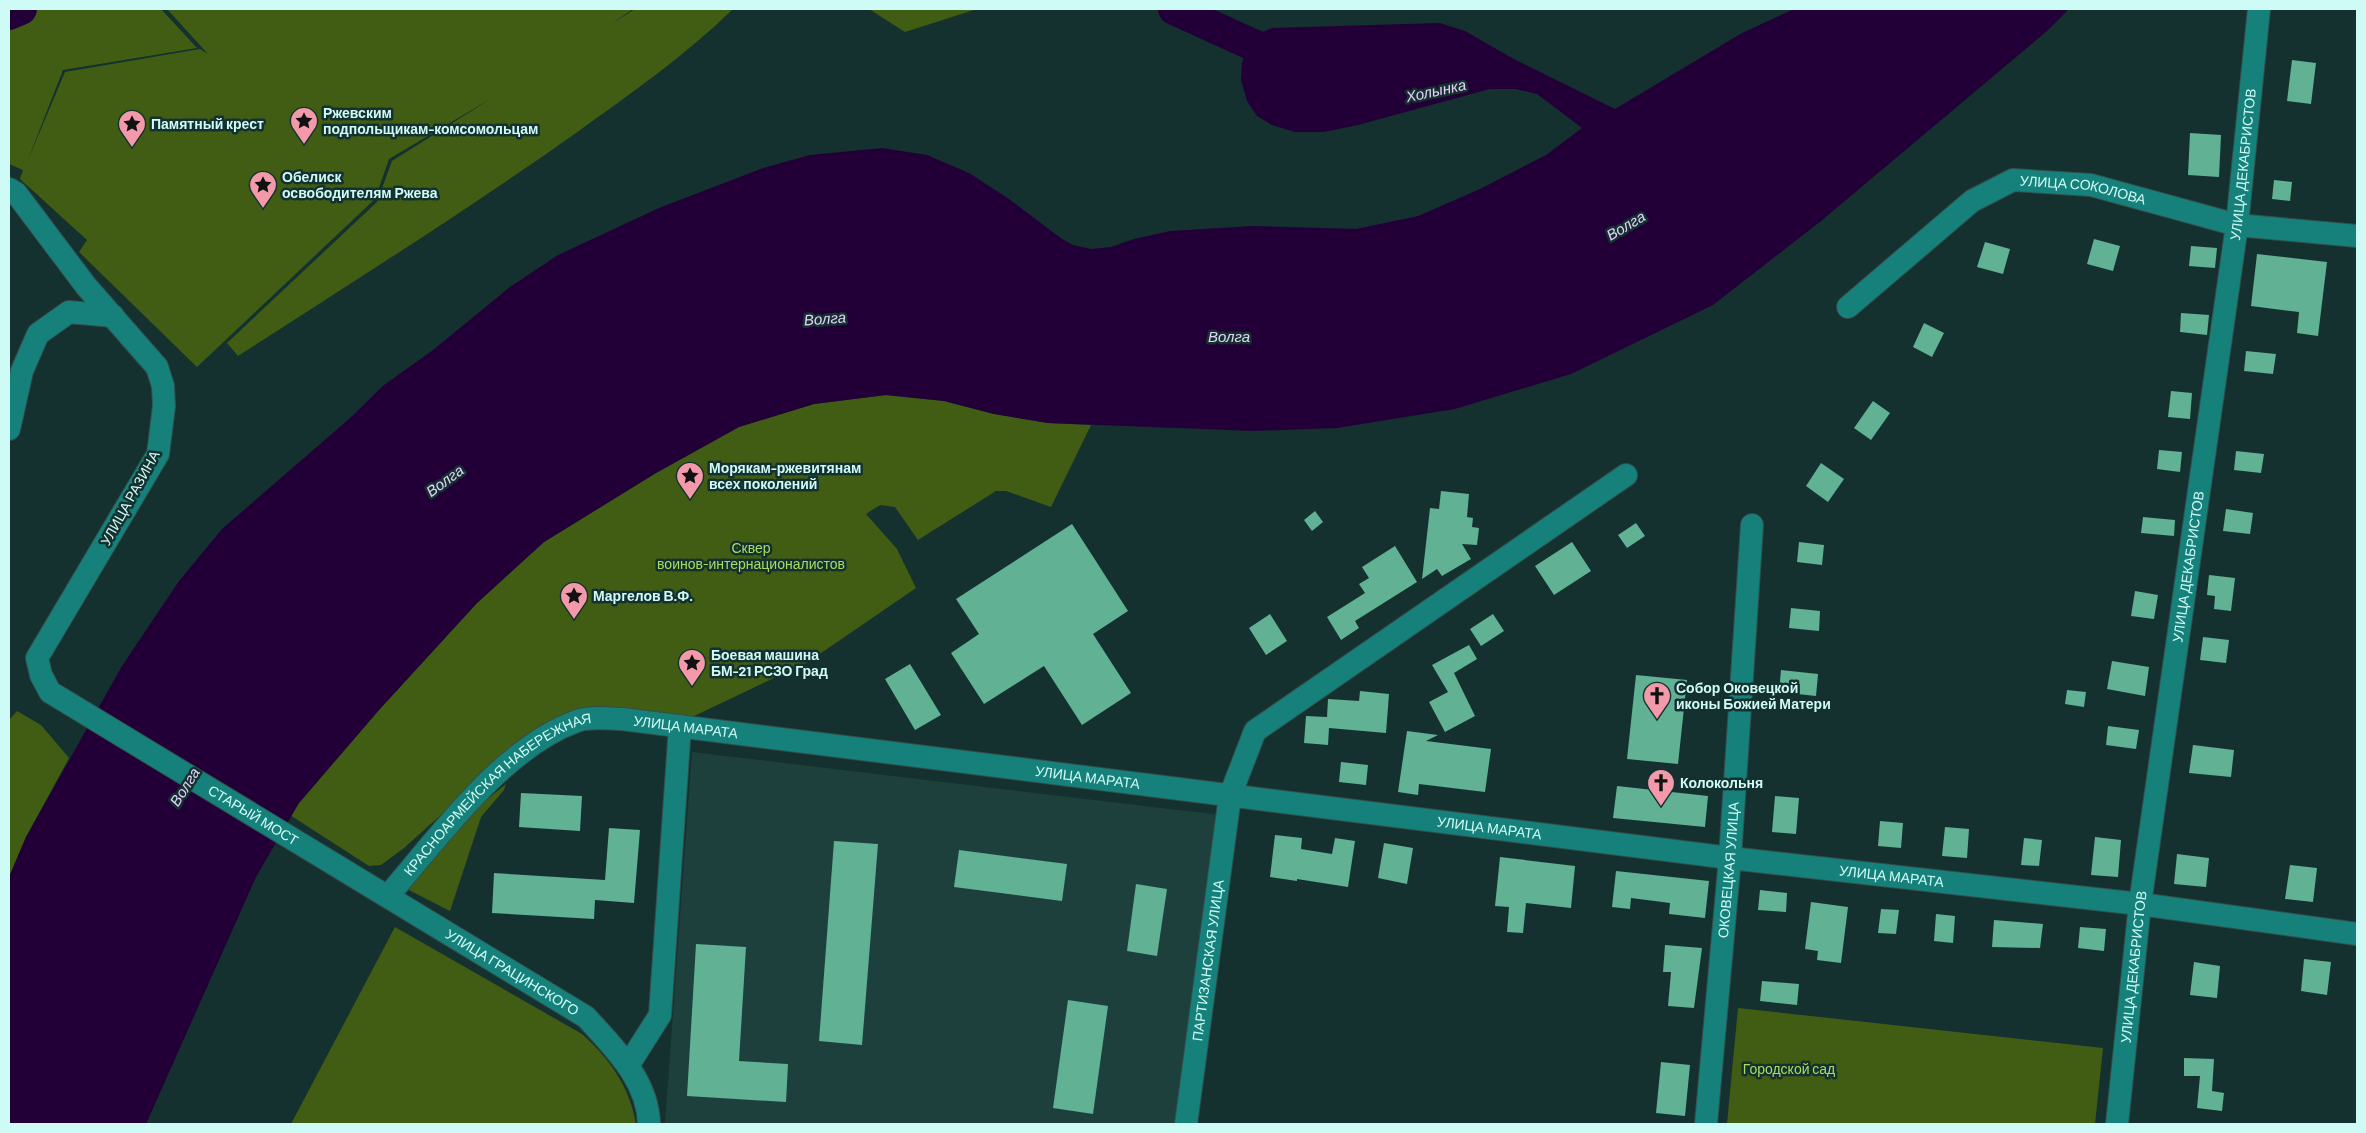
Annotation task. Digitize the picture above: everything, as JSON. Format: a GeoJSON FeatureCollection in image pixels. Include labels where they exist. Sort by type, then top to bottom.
{"type":"FeatureCollection","features":[{"type":"Feature","properties":{"kind":"street","name":"УЛИЦА ДЕКАБРИСТОВ"},"geometry":{"type":"LineString","coordinates":[[2118,1124],[2140,904],[2237,225],[2259,9]]}},
{"type":"Feature","properties":{"kind":"street","name":"УЛИЦА СОКОЛОВА"},"geometry":{"type":"LineString","coordinates":[[1848,307],[1972,201],[2013,180],[2091,185],[2237,225],[2357,236]]}},
{"type":"Feature","properties":{"kind":"street","name":"УЛИЦА РАЗИНА"},"geometry":{"type":"LineString","coordinates":[[9,189],[16,193],[86,286],[157,367],[162,386],[164,406],[158,454],[38,658],[41,675],[50,692]]}},
{"type":"Feature","properties":{"kind":"street"},"geometry":{"type":"LineString","coordinates":[[9,429],[22,371],[38,334],[69,312],[113,316]]}},
{"type":"Feature","properties":{"kind":"street","name":"ПАРТИЗАНСКАЯ УЛИЦА"},"geometry":{"type":"LineString","coordinates":[[1186,1124],[1230,796],[1255,731],[1626,476]]}},
{"type":"Feature","properties":{"kind":"street","name":"ОКОВЕЦКАЯ УЛИЦА"},"geometry":{"type":"LineString","coordinates":[[1706,1124],[1730,858],[1752,525]]}},
{"type":"Feature","properties":{"kind":"street","name":"СТАРЫЙ МОСТ"},"geometry":{"type":"LineString","coordinates":[[50,692],[328,862]]}},
{"type":"Feature","properties":{"kind":"street","name":"УЛИЦА МАРАТА"},"geometry":{"type":"LineString","coordinates":[[622,719],[1730,858],[2140,904],[2357,934]]}},
{"type":"Feature","properties":{"kind":"street","name":"КРАСНОАРМЕЙСКАЯ НАБЕРЕЖНАЯ"},"geometry":{"type":"LineString","coordinates":[[388,896],[484,785],[514,759],[548,735],[578,720],[622,719]]}},
{"type":"Feature","properties":{"kind":"street"},"geometry":{"type":"LineString","coordinates":[[629,1064],[660,1015],[680,726]]}},
{"type":"Feature","properties":{"kind":"street","name":"УЛИЦА ГРАЦИНСКОГО"},"geometry":{"type":"LineString","coordinates":[[328,862],[388,896],[586,1017],[629,1064],[649,1108],[649,1124]]}},
{"type":"Feature","properties":{"kind":"shaded area"},"geometry":{"type":"Polygon","coordinates":[[[692,752],[1220,815],[1180,1124],[665,1124],[692,752]]]}},
{"type":"Feature","properties":{"kind":"green space"},"geometry":{"type":"Polygon","coordinates":[[[9,9],[161,9],[197,48],[63,70],[27,162],[65,72],[200,49],[208,54],[167,9],[633,9],[611,24],[635,9],[733,9],[677,58],[637,89],[535,162],[451,219],[238,356],[227,343],[377,202],[392,161],[492,98],[389,159],[375,199],[197,367],[79,252],[87,240],[20,179],[23,170],[9,164],[9,9]]]}},
{"type":"Feature","properties":{"kind":"green space"},"geometry":{"type":"Polygon","coordinates":[[[869,9],[977,9],[905,32],[869,9]]]}},
{"type":"Feature","properties":{"kind":"green space","name":"Сквер воинов-интернационалистов"},"geometry":{"type":"Polygon","coordinates":[[[886,395],[944,401],[994,414],[1048,423],[1091,425],[1051,507],[1006,491],[996,491],[918,540],[895,507],[880,505],[866,514],[897,549],[916,588],[808,662],[692,717],[530,735],[404,848],[381,865],[369,866],[290,815],[379,710],[477,603],[544,542],[656,473],[739,427],[814,404],[886,395]]]}},
{"type":"Feature","properties":{"kind":"green space"},"geometry":{"type":"Polygon","coordinates":[[[17,711],[41,725],[69,758],[26,837],[9,877],[9,720],[17,711]]]}},
{"type":"Feature","properties":{"kind":"green space"},"geometry":{"type":"Polygon","coordinates":[[[506,784],[504,790],[481,817],[450,911],[407,889],[470,813],[506,784]]]}},
{"type":"Feature","properties":{"kind":"green space"},"geometry":{"type":"Polygon","coordinates":[[[395,927],[582,1034],[601,1053],[617,1074],[629,1098],[636,1124],[291,1124],[395,927]]]}},
{"type":"Feature","properties":{"kind":"green space","name":"Городской сад"},"geometry":{"type":"Polygon","coordinates":[[[1738,1008],[2103,1048],[2095,1124],[1727,1124],[1738,1008]]]}},
{"type":"Feature","properties":{"kind":"water","name":"Волга"},"geometry":{"type":"Polygon","coordinates":[[[1794,9],[2069,9],[2047,31],[1821,221],[1713,305],[1571,374],[1455,409],[1337,428],[1254,431],[1048,423],[994,414],[944,401],[886,395],[814,404],[739,427],[656,473],[544,542],[477,603],[379,710],[299,803],[256,877],[146,1124],[9,1124],[9,877],[26,837],[122,666],[179,581],[222,529],[349,419],[384,385],[433,350],[510,287],[558,255],[659,208],[763,168],[810,155],[882,148],[927,155],[969,173],[1009,199],[1062,239],[1073,245],[1091,249],[1111,247],[1134,239],[1170,231],[1253,226],[1356,229],[1418,216],[1480,189],[1546,155],[1582,128],[1537,94],[1515,89],[1490,89],[1358,125],[1324,132],[1295,132],[1272,125],[1257,116],[1247,101],[1241,80],[1242,63],[1253,36],[1272,28],[1440,23],[1465,31],[1512,58],[1615,109],[1742,33],[1794,9]]]}},
{"type":"Feature","properties":{"kind":"building"},"geometry":{"type":"Polygon","coordinates":[[[2292,60],[2316,63],[2311,104],[2287,101],[2292,60]]]}},
{"type":"Feature","properties":{"kind":"building"},"geometry":{"type":"Polygon","coordinates":[[[2190,133],[2221,135],[2219,177],[2188,175],[2190,133]]]}},
{"type":"Feature","properties":{"kind":"building"},"geometry":{"type":"Polygon","coordinates":[[[2274,180],[2292,182],[2290,201],[2272,199],[2274,180]]]}},
{"type":"Feature","properties":{"kind":"building"},"geometry":{"type":"Polygon","coordinates":[[[2094,239],[2120,246],[2113,271],[2087,264],[2094,239]]]}},
{"type":"Feature","properties":{"kind":"building"},"geometry":{"type":"Polygon","coordinates":[[[1985,242],[2010,249],[2003,274],[1977,267],[1985,242]]]}},
{"type":"Feature","properties":{"kind":"building"},"geometry":{"type":"Polygon","coordinates":[[[2191,246],[2217,248],[2215,268],[2189,266],[2191,246]]]}},
{"type":"Feature","properties":{"kind":"building"},"geometry":{"type":"Polygon","coordinates":[[[2257,254],[2327,262],[2318,336],[2297,333],[2299,312],[2251,306],[2257,254]]]}},
{"type":"Feature","properties":{"kind":"building"},"geometry":{"type":"Polygon","coordinates":[[[2181,313],[2209,315],[2207,335],[2180,332],[2181,313]]]}},
{"type":"Feature","properties":{"kind":"building"},"geometry":{"type":"Polygon","coordinates":[[[1924,323],[1944,333],[1932,357],[1913,347],[1924,323]]]}},
{"type":"Feature","properties":{"kind":"building"},"geometry":{"type":"Polygon","coordinates":[[[2246,351],[2276,354],[2273,374],[2244,371],[2246,351]]]}},
{"type":"Feature","properties":{"kind":"building"},"geometry":{"type":"Polygon","coordinates":[[[2171,391],[2192,393],[2190,419],[2168,417],[2171,391]]]}},
{"type":"Feature","properties":{"kind":"building"},"geometry":{"type":"Polygon","coordinates":[[[1873,401],[1890,413],[1871,440],[1854,428],[1873,401]]]}},
{"type":"Feature","properties":{"kind":"building"},"geometry":{"type":"Polygon","coordinates":[[[2159,450],[2182,452],[2180,472],[2157,469],[2159,450]]]}},
{"type":"Feature","properties":{"kind":"building"},"geometry":{"type":"Polygon","coordinates":[[[2236,451],[2264,454],[2261,473],[2234,470],[2236,451]]]}},
{"type":"Feature","properties":{"kind":"building"},"geometry":{"type":"Polygon","coordinates":[[[1821,463],[1844,479],[1828,502],[1806,486],[1821,463]]]}},
{"type":"Feature","properties":{"kind":"building"},"geometry":{"type":"Polygon","coordinates":[[[1441,491],[1469,494],[1467,517],[1473,518],[1472,527],[1479,528],[1477,545],[1462,544],[1471,559],[1442,576],[1437,569],[1422,579],[1430,508],[1439,509],[1441,491]]]}},
{"type":"Feature","properties":{"kind":"building"},"geometry":{"type":"Polygon","coordinates":[[[2226,509],[2253,513],[2250,534],[2223,531],[2226,509]]]}},
{"type":"Feature","properties":{"kind":"building"},"geometry":{"type":"Polygon","coordinates":[[[1315,511],[1323,522],[1312,531],[1304,520],[1315,511]]]}},
{"type":"Feature","properties":{"kind":"building"},"geometry":{"type":"Polygon","coordinates":[[[2143,517],[2175,520],[2174,536],[2141,533],[2143,517]]]}},
{"type":"Feature","properties":{"kind":"building"},"geometry":{"type":"Polygon","coordinates":[[[1636,523],[1645,536],[1627,548],[1618,535],[1636,523]]]}},
{"type":"Feature","properties":{"kind":"building"},"geometry":{"type":"Polygon","coordinates":[[[1072,524],[1128,611],[1093,634],[1131,693],[1082,725],[1044,666],[984,704],[951,653],[979,634],[956,599],[1072,524]]]}},
{"type":"Feature","properties":{"kind":"building"},"geometry":{"type":"Polygon","coordinates":[[[1572,542],[1591,571],[1554,595],[1535,566],[1572,542]]]}},
{"type":"Feature","properties":{"kind":"building"},"geometry":{"type":"Polygon","coordinates":[[[1799,542],[1824,545],[1822,565],[1797,562],[1799,542]]]}},
{"type":"Feature","properties":{"kind":"building"},"geometry":{"type":"Polygon","coordinates":[[[1395,546],[1417,582],[1355,621],[1359,628],[1341,640],[1327,617],[1365,593],[1359,584],[1369,578],[1362,567],[1395,546]]]}},
{"type":"Feature","properties":{"kind":"building"},"geometry":{"type":"Polygon","coordinates":[[[2209,575],[2235,578],[2231,611],[2214,609],[2215,596],[2207,595],[2209,575]]]}},
{"type":"Feature","properties":{"kind":"building"},"geometry":{"type":"Polygon","coordinates":[[[2135,591],[2158,595],[2154,619],[2131,616],[2135,591]]]}},
{"type":"Feature","properties":{"kind":"building"},"geometry":{"type":"Polygon","coordinates":[[[1791,608],[1820,611],[1819,631],[1789,628],[1791,608]]]}},
{"type":"Feature","properties":{"kind":"building"},"geometry":{"type":"Polygon","coordinates":[[[1270,614],[1287,641],[1266,655],[1249,628],[1270,614]]]}},
{"type":"Feature","properties":{"kind":"building"},"geometry":{"type":"Polygon","coordinates":[[[1493,614],[1504,631],[1481,646],[1470,629],[1493,614]]]}},
{"type":"Feature","properties":{"kind":"building"},"geometry":{"type":"Polygon","coordinates":[[[2203,637],[2229,640],[2226,663],[2200,660],[2203,637]]]}},
{"type":"Feature","properties":{"kind":"building"},"geometry":{"type":"Polygon","coordinates":[[[1469,645],[1477,659],[1454,673],[1475,716],[1445,732],[1429,702],[1448,692],[1432,665],[1469,645]]]}},
{"type":"Feature","properties":{"kind":"building"},"geometry":{"type":"Polygon","coordinates":[[[2112,661],[2149,667],[2145,696],[2107,689],[2112,661]]]}},
{"type":"Feature","properties":{"kind":"building"},"geometry":{"type":"Polygon","coordinates":[[[910,664],[941,715],[915,730],[885,679],[910,664]]]}},
{"type":"Feature","properties":{"kind":"building"},"geometry":{"type":"Polygon","coordinates":[[[1781,670],[1818,674],[1816,696],[1779,692],[1781,670]]]}},
{"type":"Feature","properties":{"kind":"building","name":"Собор Оковецкой иконы Божией Матери"},"geometry":{"type":"Polygon","coordinates":[[[1636,675],[1687,680],[1678,764],[1627,759],[1636,675]]]}},
{"type":"Feature","properties":{"kind":"building"},"geometry":{"type":"Polygon","coordinates":[[[2067,690],[2086,692],[2084,707],[2065,704],[2067,690]]]}},
{"type":"Feature","properties":{"kind":"building"},"geometry":{"type":"Polygon","coordinates":[[[1360,691],[1389,694],[1386,733],[1329,728],[1328,745],[1304,743],[1306,716],[1327,717],[1328,699],[1359,701],[1360,691]]]}},
{"type":"Feature","properties":{"kind":"building"},"geometry":{"type":"Polygon","coordinates":[[[2108,726],[2139,730],[2136,749],[2106,745],[2108,726]]]}},
{"type":"Feature","properties":{"kind":"building"},"geometry":{"type":"Polygon","coordinates":[[[1407,731],[1438,735],[1426,741],[1491,749],[1485,792],[1419,784],[1418,795],[1398,792],[1407,731]]]}},
{"type":"Feature","properties":{"kind":"building"},"geometry":{"type":"Polygon","coordinates":[[[2193,745],[2234,750],[2231,777],[2189,773],[2193,745]]]}},
{"type":"Feature","properties":{"kind":"building"},"geometry":{"type":"Polygon","coordinates":[[[1341,762],[1368,765],[1366,785],[1339,782],[1341,762]]]}},
{"type":"Feature","properties":{"kind":"building","name":"Колокольня"},"geometry":{"type":"Polygon","coordinates":[[[1617,786],[1708,796],[1705,827],[1613,818],[1617,786]]]}},
{"type":"Feature","properties":{"kind":"building"},"geometry":{"type":"Polygon","coordinates":[[[521,793],[582,796],[580,831],[519,827],[521,793]]]}},
{"type":"Feature","properties":{"kind":"building"},"geometry":{"type":"Polygon","coordinates":[[[1775,796],[1799,798],[1796,834],[1772,832],[1775,796]]]}},
{"type":"Feature","properties":{"kind":"building"},"geometry":{"type":"Polygon","coordinates":[[[1880,821],[1903,823],[1901,848],[1878,846],[1880,821]]]}},
{"type":"Feature","properties":{"kind":"building"},"geometry":{"type":"Polygon","coordinates":[[[1945,827],[1969,829],[1967,858],[1942,856],[1945,827]]]}},
{"type":"Feature","properties":{"kind":"building"},"geometry":{"type":"Polygon","coordinates":[[[609,828],[640,830],[634,903],[595,900],[594,919],[492,913],[494,873],[605,880],[609,828]]]}},
{"type":"Feature","properties":{"kind":"building"},"geometry":{"type":"Polygon","coordinates":[[[1275,835],[1302,838],[1301,849],[1332,854],[1335,838],[1355,841],[1348,887],[1270,877],[1275,835]]]}},
{"type":"Feature","properties":{"kind":"building"},"geometry":{"type":"Polygon","coordinates":[[[2095,837],[2121,840],[2118,877],[2091,875],[2095,837]]]}},
{"type":"Feature","properties":{"kind":"building"},"geometry":{"type":"Polygon","coordinates":[[[2024,838],[2042,840],[2039,866],[2021,865],[2024,838]]]}},
{"type":"Feature","properties":{"kind":"building"},"geometry":{"type":"Polygon","coordinates":[[[834,841],[878,844],[862,1045],[819,1041],[834,841]]]}},
{"type":"Feature","properties":{"kind":"building"},"geometry":{"type":"Polygon","coordinates":[[[1384,843],[1413,848],[1407,884],[1378,878],[1384,843]]]}},
{"type":"Feature","properties":{"kind":"building"},"geometry":{"type":"Polygon","coordinates":[[[959,850],[1067,864],[1062,901],[954,887],[959,850]]]}},
{"type":"Feature","properties":{"kind":"building"},"geometry":{"type":"Polygon","coordinates":[[[2177,854],[2209,858],[2206,887],[2174,884],[2177,854]]]}},
{"type":"Feature","properties":{"kind":"building"},"geometry":{"type":"Polygon","coordinates":[[[1500,857],[1575,866],[1571,908],[1526,903],[1523,933],[1507,932],[1509,907],[1495,906],[1500,857]]]}},
{"type":"Feature","properties":{"kind":"building"},"geometry":{"type":"Polygon","coordinates":[[[2290,865],[2317,868],[2313,902],[2285,899],[2290,865]]]}},
{"type":"Feature","properties":{"kind":"building"},"geometry":{"type":"Polygon","coordinates":[[[1616,871],[1709,881],[1705,918],[1669,914],[1670,903],[1631,898],[1630,909],[1612,907],[1616,871]]]}},
{"type":"Feature","properties":{"kind":"building"},"geometry":{"type":"Polygon","coordinates":[[[1136,884],[1167,889],[1157,956],[1127,951],[1136,884]]]}},
{"type":"Feature","properties":{"kind":"building"},"geometry":{"type":"Polygon","coordinates":[[[1760,890],[1787,893],[1786,912],[1758,910],[1760,890]]]}},
{"type":"Feature","properties":{"kind":"building"},"geometry":{"type":"Polygon","coordinates":[[[1811,902],[1848,907],[1841,963],[1817,960],[1818,951],[1805,949],[1811,902]]]}},
{"type":"Feature","properties":{"kind":"building"},"geometry":{"type":"Polygon","coordinates":[[[1881,909],[1899,910],[1896,934],[1878,933],[1881,909]]]}},
{"type":"Feature","properties":{"kind":"building"},"geometry":{"type":"Polygon","coordinates":[[[1936,914],[1955,916],[1953,943],[1934,941],[1936,914]]]}},
{"type":"Feature","properties":{"kind":"building"},"geometry":{"type":"Polygon","coordinates":[[[1994,920],[2043,924],[2040,948],[1992,947],[1994,920]]]}},
{"type":"Feature","properties":{"kind":"building"},"geometry":{"type":"Polygon","coordinates":[[[2080,927],[2106,929],[2104,951],[2078,948],[2080,927]]]}},
{"type":"Feature","properties":{"kind":"building"},"geometry":{"type":"Polygon","coordinates":[[[696,944],[746,947],[739,1061],[788,1064],[786,1102],[687,1096],[696,944]]]}},
{"type":"Feature","properties":{"kind":"building"},"geometry":{"type":"Polygon","coordinates":[[[1665,945],[1702,948],[1694,1008],[1668,1006],[1671,972],[1663,972],[1665,945]]]}},
{"type":"Feature","properties":{"kind":"building"},"geometry":{"type":"Polygon","coordinates":[[[2304,959],[2331,962],[2327,995],[2301,991],[2304,959]]]}},
{"type":"Feature","properties":{"kind":"building"},"geometry":{"type":"Polygon","coordinates":[[[2194,962],[2220,966],[2217,998],[2190,995],[2194,962]]]}},
{"type":"Feature","properties":{"kind":"building"},"geometry":{"type":"Polygon","coordinates":[[[1762,981],[1799,984],[1797,1005],[1760,1001],[1762,981]]]}},
{"type":"Feature","properties":{"kind":"building"},"geometry":{"type":"Polygon","coordinates":[[[1068,1000],[1108,1006],[1093,1114],[1053,1108],[1068,1000]]]}},
{"type":"Feature","properties":{"kind":"building"},"geometry":{"type":"Polygon","coordinates":[[[2184,1058],[2214,1059],[2212,1091],[2224,1093],[2222,1111],[2197,1108],[2200,1076],[2184,1076],[2184,1058]]]}},
{"type":"Feature","properties":{"kind":"building"},"geometry":{"type":"Polygon","coordinates":[[[1661,1062],[1690,1065],[1685,1116],[1656,1113],[1661,1062]]]}},
{"type":"Feature","properties":{"kind":"waterway","name":"Холынка"},"geometry":{"type":"LineString","coordinates":[[9,14],[21,9]]}},
{"type":"Feature","properties":{"kind":"waterway","name":"Холынка"},"geometry":{"type":"LineString","coordinates":[[1174,9],[1288,61]]}},
{"type":"Feature","properties":{"kind":"place","name":"Ржевским подпольщикам-комсомольцам"},"geometry":{"type":"Point","coordinates":[304,145]}},
{"type":"Feature","properties":{"kind":"place","name":"Памятный крест"},"geometry":{"type":"Point","coordinates":[132,148]}},
{"type":"Feature","properties":{"kind":"place","name":"Обелиск освободителям Ржева"},"geometry":{"type":"Point","coordinates":[263,209]}},
{"type":"Feature","properties":{"kind":"place","name":"Морякам-ржевитянам всех поколений"},"geometry":{"type":"Point","coordinates":[690,500]}},
{"type":"Feature","properties":{"kind":"place","name":"Маргелов В.Ф."},"geometry":{"type":"Point","coordinates":[574,620]}},
{"type":"Feature","properties":{"kind":"place","name":"Боевая машина БМ-21 РСЗО Град"},"geometry":{"type":"Point","coordinates":[692,687]}},
{"type":"Feature","properties":{"kind":"place","name":"Собор Оковецкой иконы Божией Матери"},"geometry":{"type":"Point","coordinates":[1657,720]}},
{"type":"Feature","properties":{"kind":"place","name":"Колокольня"},"geometry":{"type":"Point","coordinates":[1661,807]}}]}
